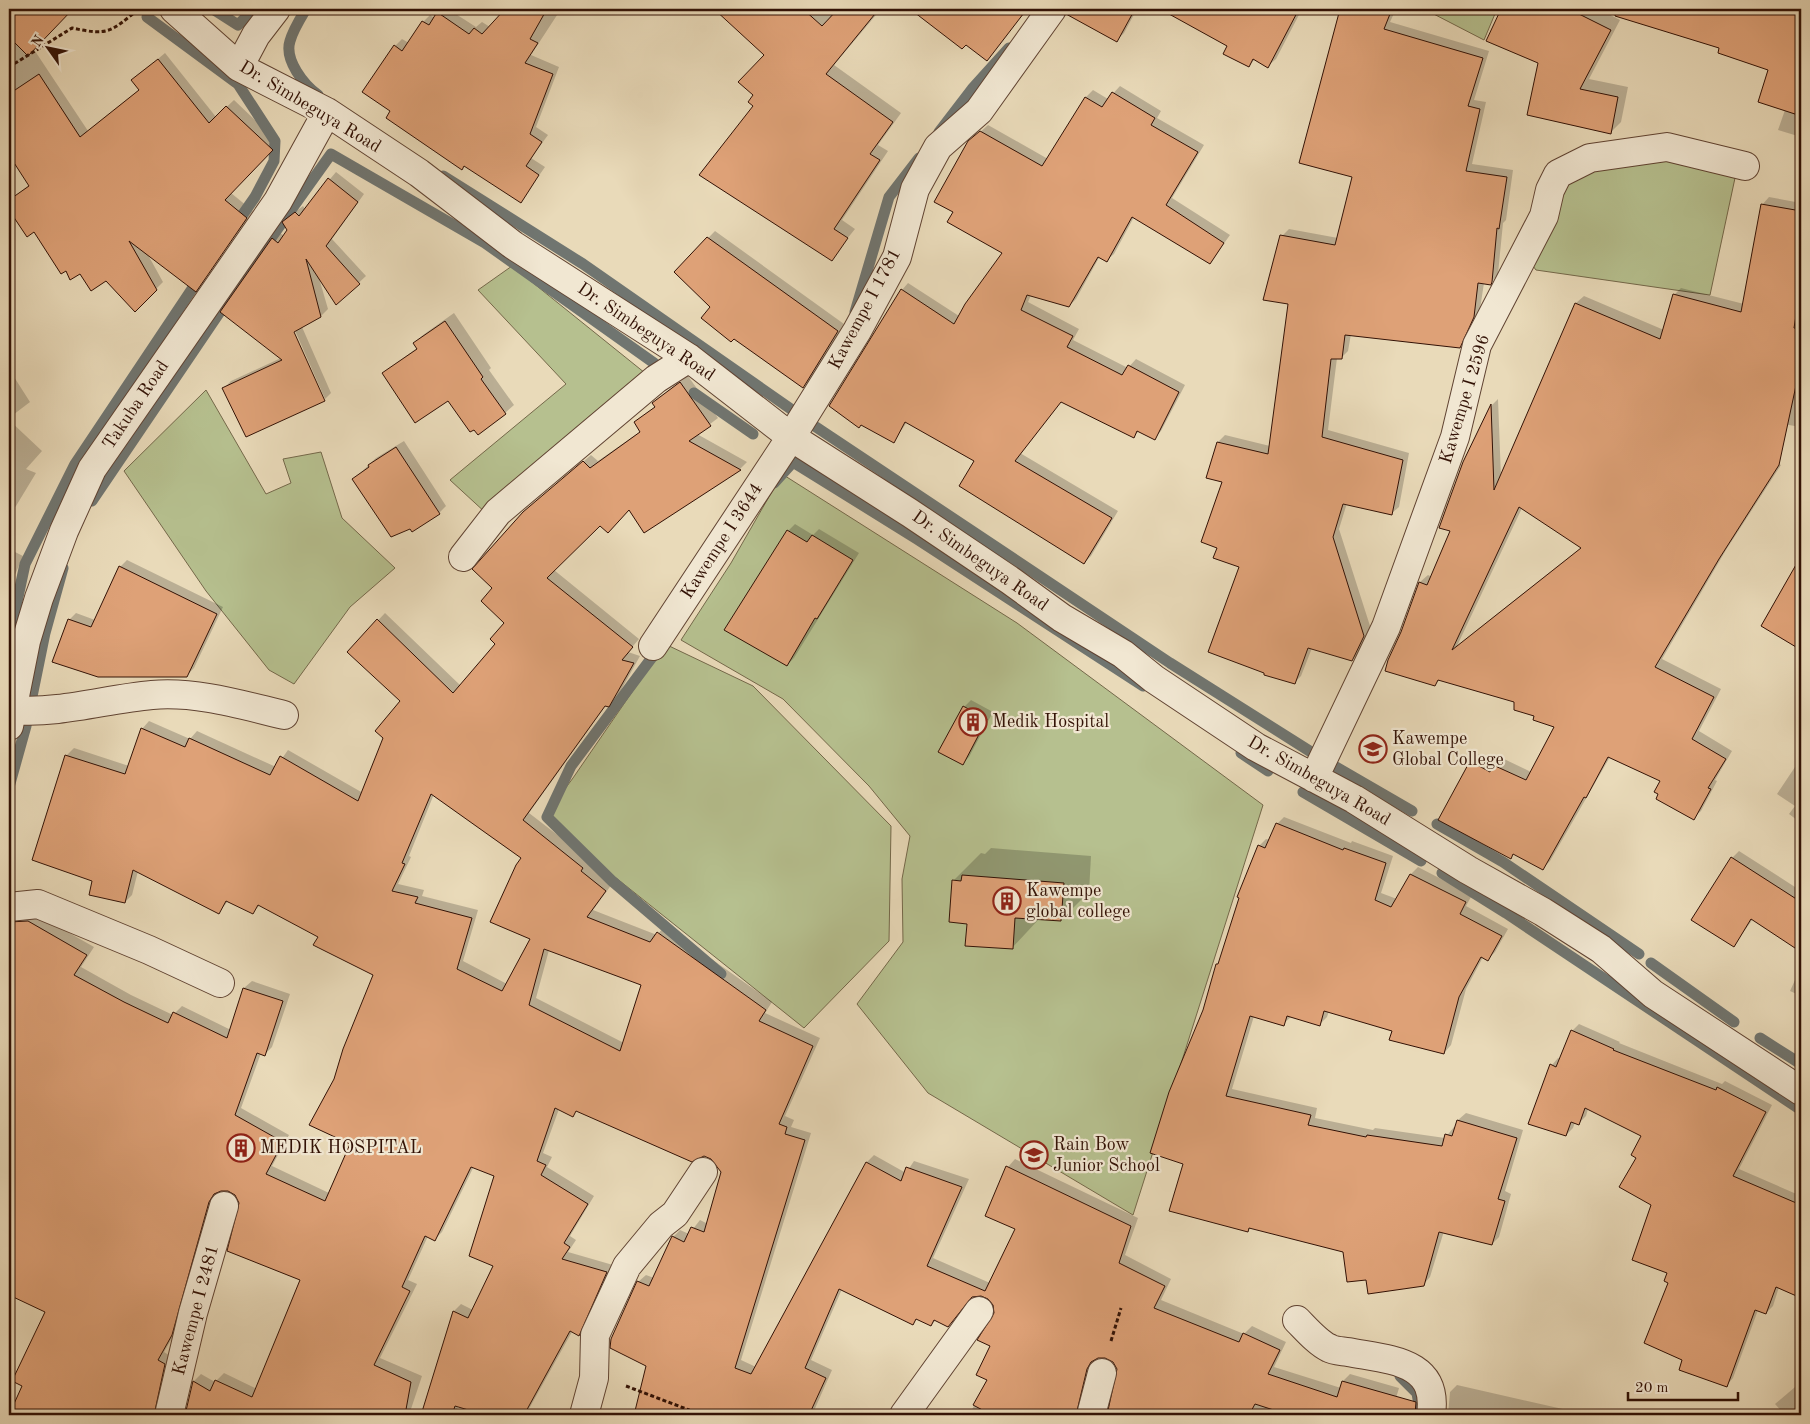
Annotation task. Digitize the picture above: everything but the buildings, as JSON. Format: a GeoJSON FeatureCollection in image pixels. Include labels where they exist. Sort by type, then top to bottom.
{"type":"FeatureCollection","features":[{"type":"Feature","properties":{"kind":"street","name":"Dr. Simbeguya Road"},"geometry":{"type":"LineString","coordinates":[[174,9],[239,67],[327,112],[419,173],[513,244],[688,358],[791,437],[934,528],[1012,581],[1062,618],[1123,654],[1154,679],[1256,747],[1354,799],[1468,870],[1542,912],[1601,949],[1653,994],[1801,1091]]}},
{"type":"Feature","properties":{"kind":"street"},"geometry":{"type":"LineString","coordinates":[[239,67],[256,35],[276,9]]}},
{"type":"Feature","properties":{"kind":"street","name":"Kawempe I 1781"},"geometry":{"type":"LineString","coordinates":[[791,437],[857,331],[897,256],[915,189],[938,148],[979,111],[1052,9]]}},
{"type":"Feature","properties":{"kind":"street","name":"Takuba Road"},"geometry":{"type":"LineString","coordinates":[[11,718],[18,636],[92,469],[278,201],[327,112]]}},
{"type":"Feature","properties":{"kind":"street","name":"Kawempe I 2596"},"geometry":{"type":"LineString","coordinates":[[1314,778],[1386,627],[1455,438],[1477,345],[1544,216],[1550,190],[1558,174],[1590,158],[1667,147],[1745,166]]}},
{"type":"Feature","properties":{"kind":"street"},"geometry":{"type":"LineString","coordinates":[[463,557],[498,512],[656,379],[688,358]]}},
{"type":"Feature","properties":{"kind":"street","name":"Kawempe I 3644"},"geometry":{"type":"LineString","coordinates":[[653,646],[791,437]]}},
{"type":"Feature","properties":{"kind":"street"},"geometry":{"type":"LineString","coordinates":[[11,718],[56,709],[154,695],[206,698],[284,715]]}},
{"type":"Feature","properties":{"kind":"street"},"geometry":{"type":"LineString","coordinates":[[9,907],[38,904],[149,950],[220,983]]}},
{"type":"Feature","properties":{"kind":"street"},"geometry":{"type":"LineString","coordinates":[[584,1415],[594,1378],[595,1335],[627,1266],[661,1225],[674,1214],[703,1172]]}},
{"type":"Feature","properties":{"kind":"street","name":"Kawempe I 2481"},"geometry":{"type":"LineString","coordinates":[[169,1415],[193,1313],[224,1206]]}},
{"type":"Feature","properties":{"kind":"street"},"geometry":{"type":"LineString","coordinates":[[904,1415],[979,1311]]}},
{"type":"Feature","properties":{"kind":"street"},"geometry":{"type":"LineString","coordinates":[[1297,1320],[1329,1348],[1403,1363],[1418,1372],[1426,1378],[1432,1390],[1431,1415]]}},
{"type":"Feature","properties":{"kind":"street"},"geometry":{"type":"LineString","coordinates":[[1091,1415],[1102,1373]]}},
{"type":"Feature","properties":{"kind":"path"},"geometry":{"type":"LineString","coordinates":[[9,67],[72,28],[98,34],[116,28],[139,9]]}},
{"type":"Feature","properties":{"kind":"path"},"geometry":{"type":"LineString","coordinates":[[594,1378],[605,1378],[689,1410],[686,1415]]}},
{"type":"Feature","properties":{"kind":"green space"},"geometry":{"type":"Polygon","coordinates":[[[1424,9],[1497,9],[1484,40],[1424,9]]]}},
{"type":"Feature","properties":{"kind":"green space"},"geometry":{"type":"Polygon","coordinates":[[[1659,156],[1735,178],[1710,295],[1536,270],[1530,262],[1561,179],[1659,156]]]}},
{"type":"Feature","properties":{"kind":"green space"},"geometry":{"type":"Polygon","coordinates":[[[512,266],[645,373],[487,514],[450,480],[566,384],[478,290],[512,266]]]}},
{"type":"Feature","properties":{"kind":"green space"},"geometry":{"type":"Polygon","coordinates":[[[206,390],[266,494],[291,483],[283,459],[321,452],[342,518],[395,568],[350,607],[294,684],[269,670],[206,591],[124,471],[206,390]]]}},
{"type":"Feature","properties":{"kind":"green space"},"geometry":{"type":"Polygon","coordinates":[[[782,474],[1017,623],[1263,805],[1133,1215],[928,1093],[857,1004],[903,942],[902,879],[910,836],[869,786],[783,699],[681,640],[731,563],[782,474]]]}},
{"type":"Feature","properties":{"kind":"green space"},"geometry":{"type":"Polygon","coordinates":[[[665,644],[753,686],[891,826],[889,941],[804,1028],[551,826],[544,817],[665,644]]]}},
{"type":"Feature","properties":{"kind":"waterway"},"geometry":{"type":"LineString","coordinates":[[213,9],[238,25],[254,9]]}},
{"type":"Feature","properties":{"kind":"waterway"},"geometry":{"type":"LineString","coordinates":[[306,9],[291,37],[290,56],[301,79],[318,95]]}},
{"type":"Feature","properties":{"kind":"waterway"},"geometry":{"type":"LineString","coordinates":[[147,17],[238,84],[275,141],[274,161],[255,197],[234,227]]}},
{"type":"Feature","properties":{"kind":"waterway"},"geometry":{"type":"LineString","coordinates":[[939,132],[972,89],[1009,48]]}},
{"type":"Feature","properties":{"kind":"waterway"},"geometry":{"type":"LineString","coordinates":[[92,501],[251,266],[331,154],[485,243],[654,363]]}},
{"type":"Feature","properties":{"kind":"waterway"},"geometry":{"type":"LineString","coordinates":[[855,312],[889,197],[919,158]]}},
{"type":"Feature","properties":{"kind":"waterway"},"geometry":{"type":"LineString","coordinates":[[443,176],[583,264],[798,414],[801,409]]}},
{"type":"Feature","properties":{"kind":"waterway"},"geometry":{"type":"LineString","coordinates":[[9,639],[25,564],[75,464],[200,277]]}},
{"type":"Feature","properties":{"kind":"waterway"},"geometry":{"type":"LineString","coordinates":[[694,393],[753,434]]}},
{"type":"Feature","properties":{"kind":"waterway"},"geometry":{"type":"LineString","coordinates":[[816,427],[1170,663],[1319,757]]}},
{"type":"Feature","properties":{"kind":"waterway"},"geometry":{"type":"LineString","coordinates":[[774,483],[793,462],[917,539],[1143,686]]}},
{"type":"Feature","properties":{"kind":"waterway"},"geometry":{"type":"LineString","coordinates":[[9,787],[26,726],[45,633],[63,568]]}},
{"type":"Feature","properties":{"kind":"waterway"},"geometry":{"type":"LineString","coordinates":[[659,648],[571,766],[547,817],[612,881],[721,974]]}},
{"type":"Feature","properties":{"kind":"waterway"},"geometry":{"type":"LineString","coordinates":[[1241,753],[1268,771]]}},
{"type":"Feature","properties":{"kind":"waterway"},"geometry":{"type":"LineString","coordinates":[[1336,767],[1412,811]]}},
{"type":"Feature","properties":{"kind":"waterway"},"geometry":{"type":"LineString","coordinates":[[1303,792],[1421,861]]}},
{"type":"Feature","properties":{"kind":"waterway"},"geometry":{"type":"LineString","coordinates":[[1437,824],[1503,862],[1639,954]]}},
{"type":"Feature","properties":{"kind":"waterway"},"geometry":{"type":"LineString","coordinates":[[1442,873],[1506,913],[1801,1110]]}},
{"type":"Feature","properties":{"kind":"waterway"},"geometry":{"type":"LineString","coordinates":[[1651,963],[1734,1022]]}},
{"type":"Feature","properties":{"kind":"waterway"},"geometry":{"type":"LineString","coordinates":[[1760,1038],[1801,1064]]}},
{"type":"Feature","properties":{"kind":"waterway"},"geometry":{"type":"LineString","coordinates":[[1400,1376],[1417,1393],[1419,1405]]}},
{"type":"Feature","properties":{"kind":"place","name":"Medik Hospital"},"geometry":{"type":"Point","coordinates":[973,722]}},
{"type":"Feature","properties":{"kind":"place","name":"Kawempe Global College"},"geometry":{"type":"Point","coordinates":[1373,749]}},
{"type":"Feature","properties":{"kind":"place","name":"Kawempe global college"},"geometry":{"type":"Point","coordinates":[1007,901]}},
{"type":"Feature","properties":{"kind":"place","name":"MEDIK HOSPITAL"},"geometry":{"type":"Point","coordinates":[241,1148]}},
{"type":"Feature","properties":{"kind":"place","name":"Rain Bow Junior School"},"geometry":{"type":"Point","coordinates":[1034,1155]}}]}
